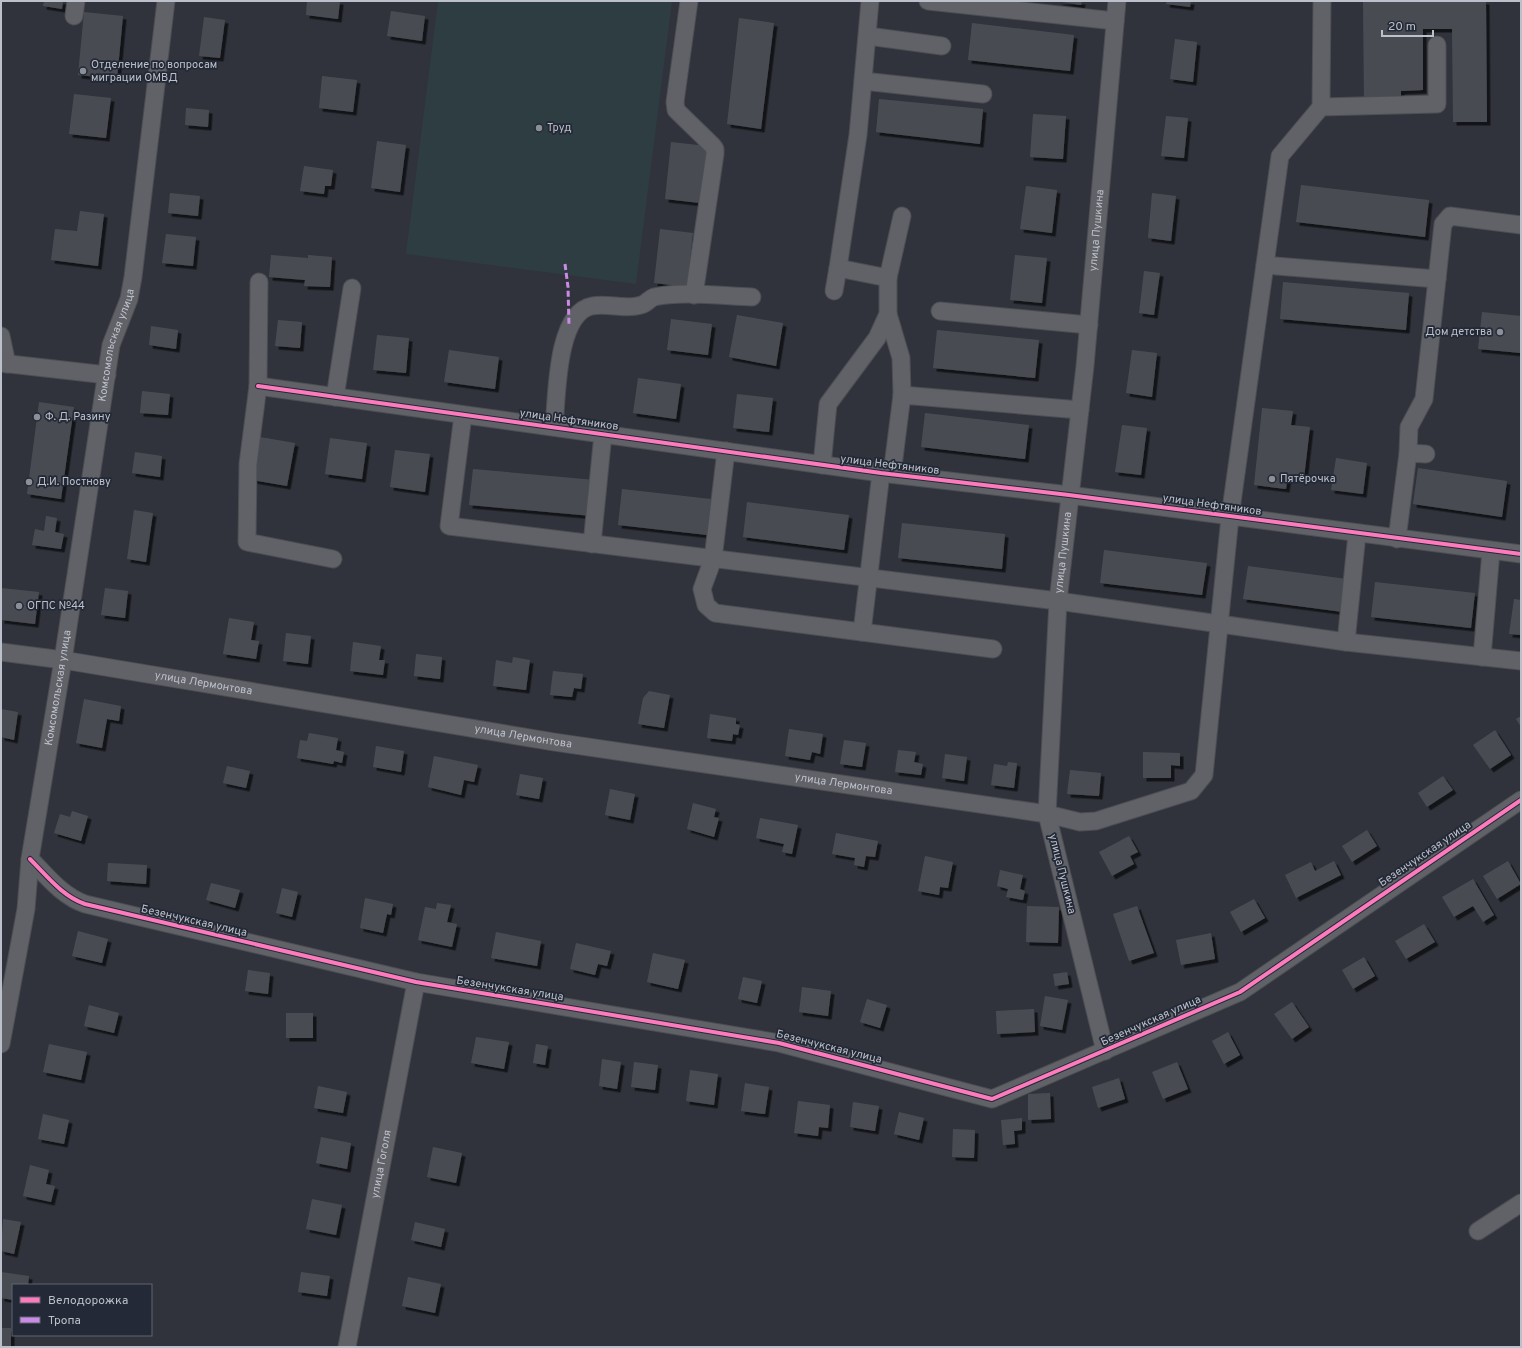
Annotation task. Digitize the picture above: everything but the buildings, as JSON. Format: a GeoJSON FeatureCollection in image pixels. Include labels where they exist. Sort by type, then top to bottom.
{"type":"FeatureCollection","features":[{"type":"Feature","properties":{"kind":"street","name":"Комсомольская улица"},"geometry":{"type":"LineString","coordinates":[[1,1044],[26,909],[30,859],[63,660],[111,346],[129,299],[133,277],[166,1]]}},
{"type":"Feature","properties":{"kind":"street"},"geometry":{"type":"LineString","coordinates":[[689,1],[674,102],[676,110],[715,149],[694,295]]}},
{"type":"Feature","properties":{"kind":"street"},"geometry":{"type":"LineString","coordinates":[[834,291],[858,135],[870,1]]}},
{"type":"Feature","properties":{"kind":"street"},"geometry":{"type":"LineString","coordinates":[[928,1],[1029,6],[1115,21]]}},
{"type":"Feature","properties":{"kind":"street","name":"улица Пушкина"},"geometry":{"type":"LineString","coordinates":[[1105,1051],[1047,814],[1058,601],[1089,325],[1116,1]]}},
{"type":"Feature","properties":{"kind":"street"},"geometry":{"type":"LineString","coordinates":[[1322,1],[1321,107],[1437,104],[1437,45]]}},
{"type":"Feature","properties":{"kind":"street"},"geometry":{"type":"LineString","coordinates":[[868,36],[942,46]]}},
{"type":"Feature","properties":{"kind":"street"},"geometry":{"type":"LineString","coordinates":[[863,81],[983,94]]}},
{"type":"Feature","properties":{"kind":"street","name":"улица Лермонтова"},"geometry":{"type":"LineString","coordinates":[[1,652],[63,660],[546,740],[1047,814],[1080,822],[1096,821],[1191,791],[1204,775],[1230,517],[1280,156],[1321,107]]}},
{"type":"Feature","properties":{"kind":"street"},"geometry":{"type":"LineString","coordinates":[[862,632],[868,578],[902,395],[901,358],[888,314],[888,278],[902,216]]}},
{"type":"Feature","properties":{"kind":"street"},"geometry":{"type":"LineString","coordinates":[[1397,539],[1408,453],[1409,427],[1424,399],[1443,224],[1450,216],[1521,225]]}},
{"type":"Feature","properties":{"kind":"street"},"geometry":{"type":"LineString","coordinates":[[1265,265],[1437,279]]}},
{"type":"Feature","properties":{"kind":"street"},"geometry":{"type":"LineString","coordinates":[[838,268],[888,278]]}},
{"type":"Feature","properties":{"kind":"street"},"geometry":{"type":"LineString","coordinates":[[259,282],[258,386],[248,464],[247,542],[333,559]]}},
{"type":"Feature","properties":{"kind":"street"},"geometry":{"type":"LineString","coordinates":[[335,397],[352,288]]}},
{"type":"Feature","properties":{"kind":"street"},"geometry":{"type":"LineString","coordinates":[[554,427],[563,344],[569,325],[578,313],[592,306],[642,305],[652,298],[672,295],[752,297]]}},
{"type":"Feature","properties":{"kind":"street"},"geometry":{"type":"LineString","coordinates":[[940,310],[1089,325]]}},
{"type":"Feature","properties":{"kind":"street"},"geometry":{"type":"LineString","coordinates":[[822,465],[828,404],[877,338],[888,314]]}},
{"type":"Feature","properties":{"kind":"street"},"geometry":{"type":"LineString","coordinates":[[1,336],[4,364],[107,375]]}},
{"type":"Feature","properties":{"kind":"street","name":"улица Нефтяников"},"geometry":{"type":"LineString","coordinates":[[258,386],[887,474],[1069,495],[1357,534],[1521,554]]}},
{"type":"Feature","properties":{"kind":"street"},"geometry":{"type":"LineString","coordinates":[[902,395],[1080,410]]}},
{"type":"Feature","properties":{"kind":"street"},"geometry":{"type":"LineString","coordinates":[[463,415],[449,526],[1058,601],[1218,625],[1346,642],[1521,661]]}},
{"type":"Feature","properties":{"kind":"street"},"geometry":{"type":"LineString","coordinates":[[592,544],[603,434]]}},
{"type":"Feature","properties":{"kind":"street"},"geometry":{"type":"LineString","coordinates":[[726,451],[713,559],[702,589],[706,605],[715,613],[993,649]]}},
{"type":"Feature","properties":{"kind":"street"},"geometry":{"type":"LineString","coordinates":[[1408,453],[1426,454]]}},
{"type":"Feature","properties":{"kind":"street"},"geometry":{"type":"LineString","coordinates":[[1346,642],[1357,534]]}},
{"type":"Feature","properties":{"kind":"street"},"geometry":{"type":"LineString","coordinates":[[1482,657],[1491,551]]}},
{"type":"Feature","properties":{"kind":"street","name":"Безенчукская улица"},"geometry":{"type":"LineString","coordinates":[[30,859],[61,891],[73,900],[85,904],[416,982],[779,1043],[992,1099],[1240,992],[1521,800]]}},
{"type":"Feature","properties":{"kind":"street","name":"улица Гоголя"},"geometry":{"type":"LineString","coordinates":[[347,1347],[416,982]]}},
{"type":"Feature","properties":{"kind":"street"},"geometry":{"type":"LineString","coordinates":[[1478,1231],[1521,1203]]}},
{"type":"Feature","properties":{"kind":"shaded area","name":"Труд"},"geometry":{"type":"Polygon","coordinates":[[[438,1],[672,1],[636,284],[406,254],[438,1]]]}},
{"type":"Feature","properties":{"kind":"marked path"},"geometry":{"type":"LineString","coordinates":[[565,264],[568,287],[569,325]]}},
{"type":"Feature","properties":{"kind":"cycle path"},"geometry":{"type":"LineString","coordinates":[[258,386],[881,473],[1069,495],[1521,554]]}},
{"type":"Feature","properties":{"kind":"cycle path"},"geometry":{"type":"LineString","coordinates":[[30,859],[62,891],[85,904],[416,982],[779,1043],[992,1099],[1240,992],[1521,800]]}},
{"type":"Feature","properties":{"kind":"place","name":"Отделение по вопросам миграции ОМВД"},"geometry":{"type":"Point","coordinates":[83,71]}},
{"type":"Feature","properties":{"kind":"place","name":"Труд"},"geometry":{"type":"Point","coordinates":[539,128]}},
{"type":"Feature","properties":{"kind":"place","name":"Дом детства"},"geometry":{"type":"Point","coordinates":[1500,332]}},
{"type":"Feature","properties":{"kind":"place","name":"Ф. Д. Разину"},"geometry":{"type":"Point","coordinates":[37,417]}},
{"type":"Feature","properties":{"kind":"place","name":"Пятёрочка"},"geometry":{"type":"Point","coordinates":[1272,479]}},
{"type":"Feature","properties":{"kind":"place","name":"Д.И. Постнову"},"geometry":{"type":"Point","coordinates":[29,482]}},
{"type":"Feature","properties":{"kind":"place","name":"ОГПС №44"},"geometry":{"type":"Point","coordinates":[19,606]}}]}
